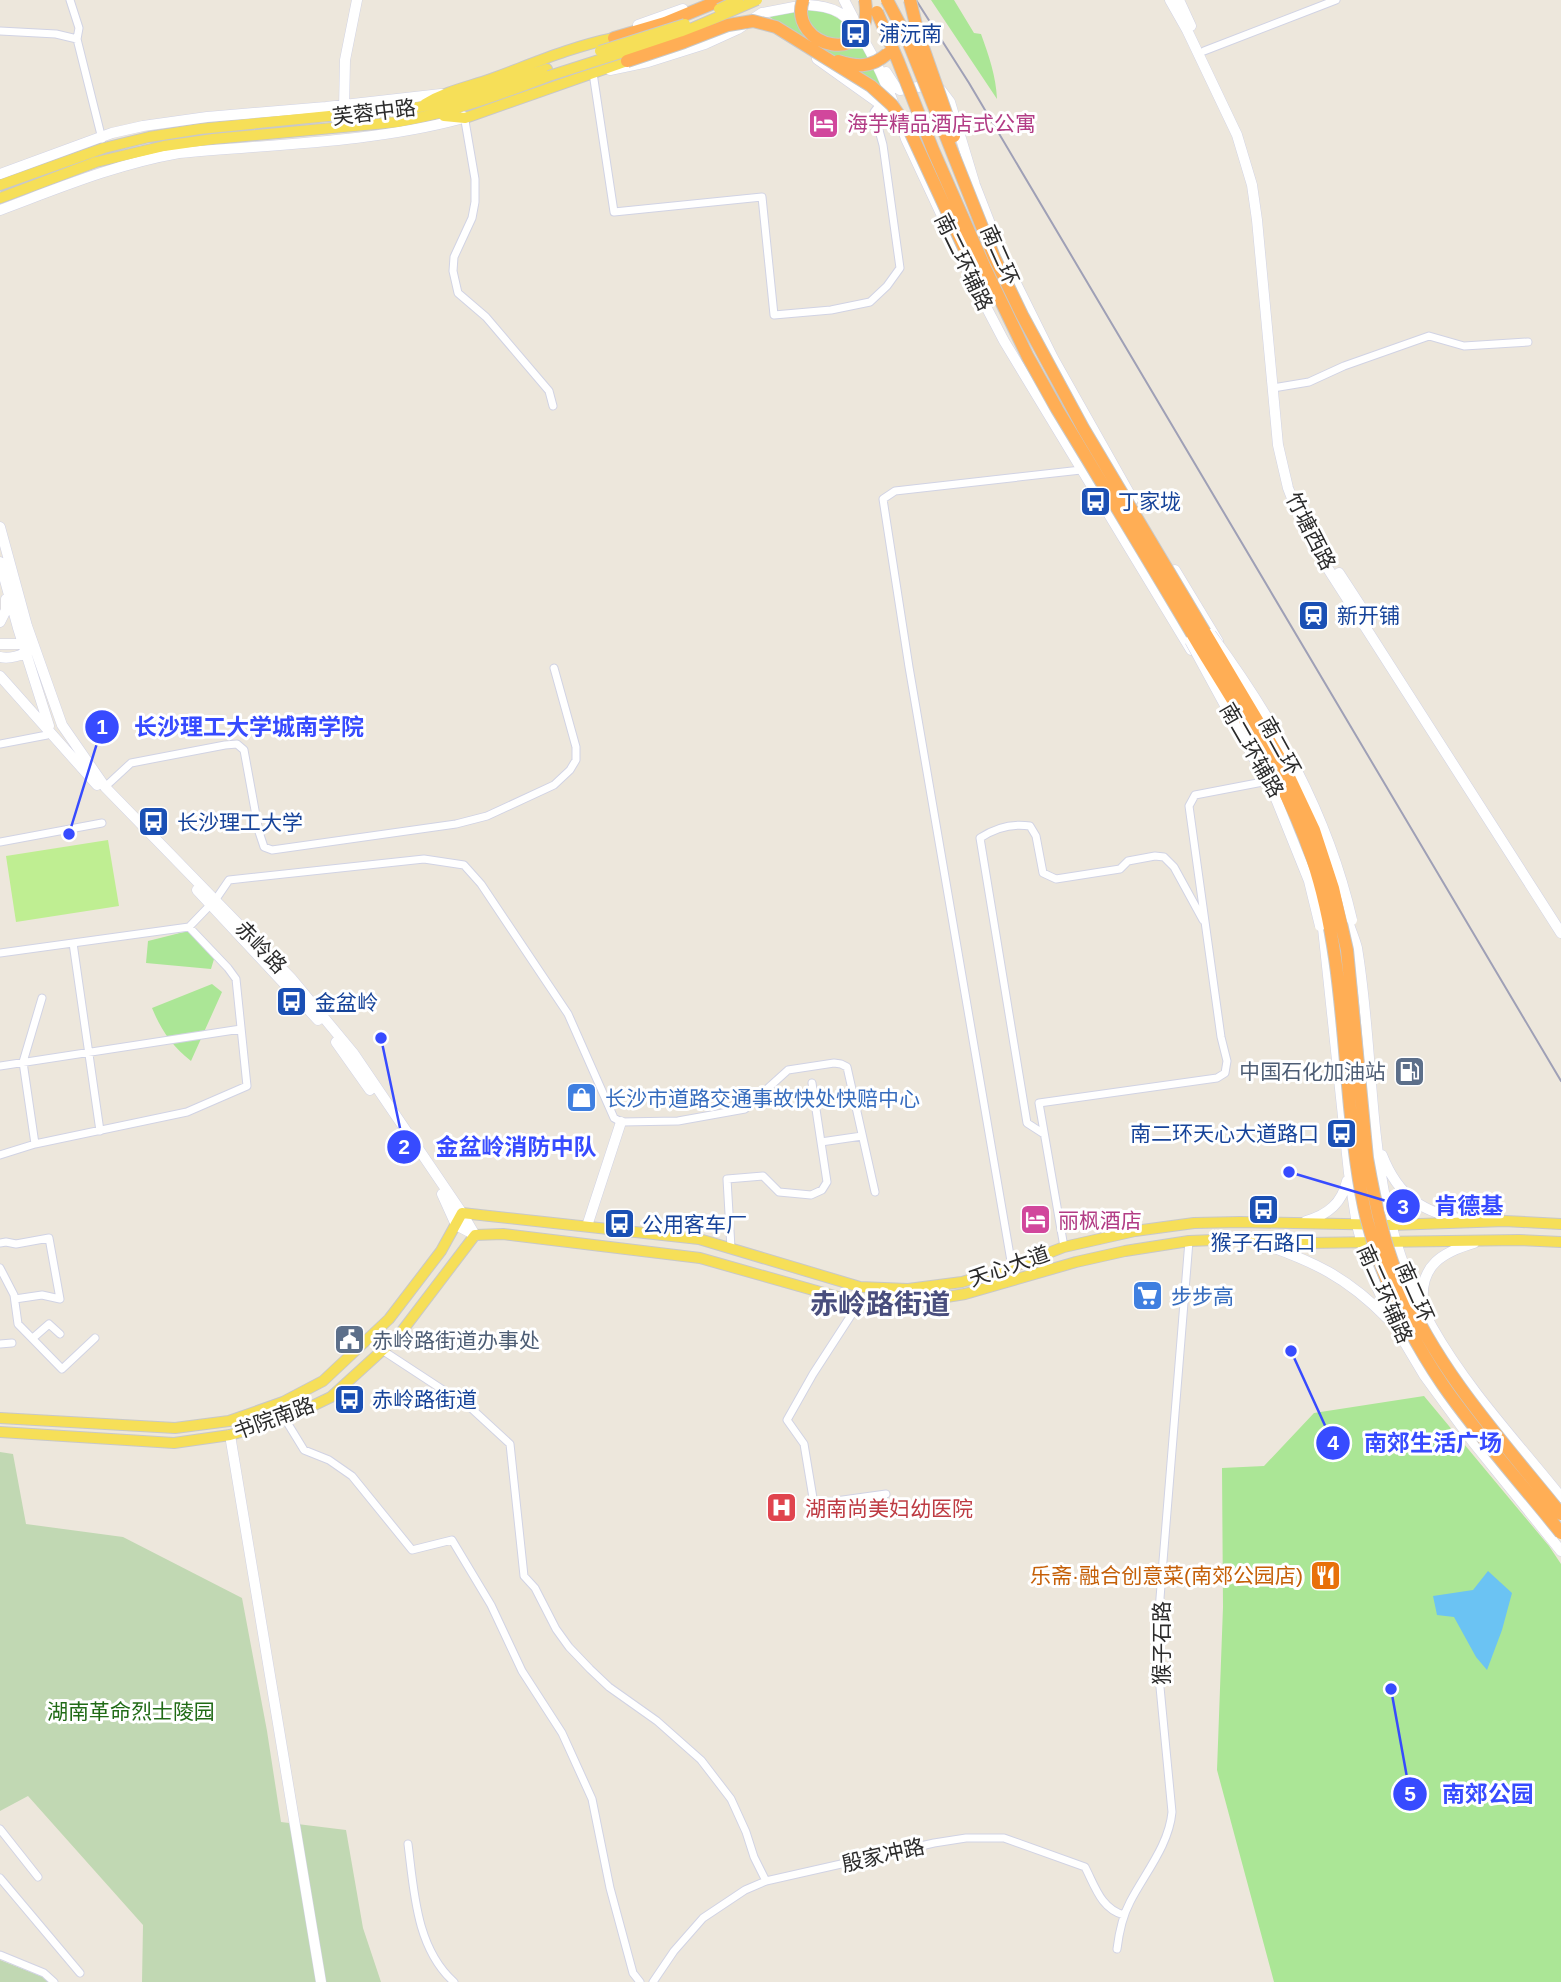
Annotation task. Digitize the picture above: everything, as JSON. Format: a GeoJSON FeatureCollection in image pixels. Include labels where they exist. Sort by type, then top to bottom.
{"type":"FeatureCollection","features":[{"type":"Feature","properties":{"kind":"highway"},"geometry":{"type":"LineString","coordinates":[[614,38],[665,23],[721,0]]}},
{"type":"Feature","properties":{"kind":"highway"},"geometry":{"type":"LineString","coordinates":[[805,3],[800,11],[807,28],[821,41],[838,46],[853,41],[865,27],[865,0]]}},
{"type":"Feature","properties":{"kind":"highway","name":"南二环"},"geometry":{"type":"LineString","coordinates":[[870,0],[887,33],[960,212],[1028,357],[1282,762],[1304,806],[1326,863],[1347,950],[1367,1158],[1383,1233],[1402,1288],[1450,1375],[1561,1514]]}},
{"type":"Feature","properties":{"kind":"highway"},"geometry":{"type":"LineString","coordinates":[[910,0],[975,211]]}},
{"type":"Feature","properties":{"kind":"highway"},"geometry":{"type":"LineString","coordinates":[[821,55],[861,66],[877,62],[887,54],[894,41],[890,5]]}},
{"type":"Feature","properties":{"kind":"highway","name":"南二环"},"geometry":{"type":"LineString","coordinates":[[890,5],[924,80],[1000,269],[1048,365],[1284,791],[1312,858],[1324,898],[1335,957],[1359,1181],[1375,1247],[1395,1301],[1444,1386],[1561,1533]]}},
{"type":"Feature","properties":{"kind":"highway"},"geometry":{"type":"LineString","coordinates":[[627,61],[684,43],[729,24],[753,21],[776,27],[871,86],[892,105],[909,129],[981,280],[1028,357]]}},
{"type":"Feature","properties":{"kind":"main road"},"geometry":{"type":"LineString","coordinates":[[357,0],[345,60],[344,110],[442,94],[707,0]]}},
{"type":"Feature","properties":{"kind":"main road"},"geometry":{"type":"LineString","coordinates":[[738,0],[744,18],[738,29]]}},
{"type":"Feature","properties":{"kind":"main road","name":"芙蓉中路"},"geometry":{"type":"LineString","coordinates":[[548,72],[673,28],[738,0]]}},
{"type":"Feature","properties":{"kind":"main road","name":"芙蓉中路"},"geometry":{"type":"LineString","coordinates":[[0,185],[103,142],[344,110],[419,107],[458,99],[674,36],[757,0]]}},
{"type":"Feature","properties":{"kind":"main road","name":"南二环辅路"},"geometry":{"type":"LineString","coordinates":[[776,0],[785,6],[805,3],[829,8],[853,25],[881,72],[906,139],[971,278],[1004,341],[1271,780],[1309,869],[1323,925],[1349,1173],[1357,1225],[1368,1266],[1393,1323],[1424,1375],[1561,1551]]}},
{"type":"Feature","properties":{"kind":"main road","name":"南二环辅路"},"geometry":{"type":"LineString","coordinates":[[844,0],[895,86],[904,90],[930,85],[941,90],[950,102],[984,209],[1003,257],[1053,358],[1116,471],[1238,674],[1315,818],[1332,863],[1356,945],[1376,1137],[1386,1202],[1408,1274],[1426,1315],[1450,1357],[1561,1497]]}},
{"type":"Feature","properties":{"kind":"main road","name":"竹塘西路"},"geometry":{"type":"LineString","coordinates":[[1170,0],[1227,111],[1252,184],[1287,463],[1305,517],[1428,716],[1561,921]]}},
{"type":"Feature","properties":{"kind":"main road","name":"竹塘西路"},"geometry":{"type":"LineString","coordinates":[[1179,0],[1242,133],[1256,178],[1276,388],[1278,445],[1288,488],[1305,529],[1323,560],[1561,933]]}},
{"type":"Feature","properties":{"kind":"main road"},"geometry":{"type":"LineString","coordinates":[[593,73],[669,56],[738,29],[762,13],[805,3]]}},
{"type":"Feature","properties":{"kind":"main road"},"geometry":{"type":"LineString","coordinates":[[762,13],[768,29],[880,104],[906,139]]}},
{"type":"Feature","properties":{"kind":"main road"},"geometry":{"type":"LineString","coordinates":[[586,44],[614,38]]}},
{"type":"Feature","properties":{"kind":"main road"},"geometry":{"type":"LineString","coordinates":[[464,113],[627,61]]}},
{"type":"Feature","properties":{"kind":"main road"},"geometry":{"type":"LineString","coordinates":[[0,210],[95,174],[149,158],[375,136],[433,127],[548,72]]}},
{"type":"Feature","properties":{"kind":"main road"},"geometry":{"type":"LineString","coordinates":[[419,107],[442,94]]}},
{"type":"Feature","properties":{"kind":"main road","name":"芙蓉中路"},"geometry":{"type":"LineString","coordinates":[[0,198],[96,162],[164,146],[464,113]]}},
{"type":"Feature","properties":{"kind":"main road"},"geometry":{"type":"LineString","coordinates":[[0,174],[103,142]]}},
{"type":"Feature","properties":{"kind":"main road"},"geometry":{"type":"LineString","coordinates":[[0,527],[49,733]]}},
{"type":"Feature","properties":{"kind":"main road"},"geometry":{"type":"LineString","coordinates":[[0,562],[29,645]]}},
{"type":"Feature","properties":{"kind":"main road"},"geometry":{"type":"LineString","coordinates":[[0,622],[6,610],[7,588]]}},
{"type":"Feature","properties":{"kind":"main road"},"geometry":{"type":"LineString","coordinates":[[1173,591],[1240,673],[1292,758],[1326,832],[1345,891],[1356,945]]}},
{"type":"Feature","properties":{"kind":"main road"},"geometry":{"type":"LineString","coordinates":[[1173,591],[1202,665],[1276,799],[1309,881],[1325,952]]}},
{"type":"Feature","properties":{"kind":"main road"},"geometry":{"type":"LineString","coordinates":[[0,644],[29,645]]}},
{"type":"Feature","properties":{"kind":"main road"},"geometry":{"type":"LineString","coordinates":[[0,657],[7,659],[29,645]]}},
{"type":"Feature","properties":{"kind":"main road","name":"赤岭路"},"geometry":{"type":"LineString","coordinates":[[29,645],[62,725],[104,787],[213,902],[329,1033],[446,1200],[456,1225]]}},
{"type":"Feature","properties":{"kind":"main road","name":"赤岭路"},"geometry":{"type":"LineString","coordinates":[[0,676],[83,771],[291,978],[354,1054],[463,1213],[475,1235]]}},
{"type":"Feature","properties":{"kind":"main road"},"geometry":{"type":"LineString","coordinates":[[587,1226],[621,1122]]}},
{"type":"Feature","properties":{"kind":"main road"},"geometry":{"type":"LineString","coordinates":[[1376,1137],[1391,1176],[1409,1197],[1442,1215],[1485,1222]]}},
{"type":"Feature","properties":{"kind":"main road"},"geometry":{"type":"LineString","coordinates":[[1289,1224],[1307,1221],[1328,1212],[1341,1198],[1349,1173]]}},
{"type":"Feature","properties":{"kind":"main road","name":"天心大道"},"geometry":{"type":"LineString","coordinates":[[463,1213],[699,1239],[860,1287],[908,1289],[962,1282],[1064,1247],[1135,1231],[1194,1223],[1561,1224]]}},
{"type":"Feature","properties":{"kind":"main road","name":"书院南路"},"geometry":{"type":"LineString","coordinates":[[0,1418],[174,1428],[229,1420],[282,1402],[323,1381],[389,1320],[441,1251],[463,1213]]}},
{"type":"Feature","properties":{"kind":"main road"},"geometry":{"type":"LineString","coordinates":[[456,1225],[475,1235]]}},
{"type":"Feature","properties":{"kind":"main road","name":"天心大道"},"geometry":{"type":"LineString","coordinates":[[475,1235],[503,1234],[700,1258],[859,1303],[909,1303],[965,1294],[1076,1262],[1189,1241],[1561,1242]]}},
{"type":"Feature","properties":{"kind":"main road","name":"书院南路"},"geometry":{"type":"LineString","coordinates":[[0,1432],[174,1443],[230,1435],[285,1419],[331,1396],[399,1335],[475,1235]]}},
{"type":"Feature","properties":{"kind":"main road"},"geometry":{"type":"LineString","coordinates":[[1253,1240],[1340,1277],[1393,1323]]}},
{"type":"Feature","properties":{"kind":"main road"},"geometry":{"type":"LineString","coordinates":[[1426,1315],[1422,1298],[1423,1285],[1431,1265],[1460,1247],[1485,1240]]}},
{"type":"Feature","properties":{"kind":"main road"},"geometry":{"type":"LineString","coordinates":[[230,1435],[321,1982]]}},
{"type":"Feature","properties":{"kind":"street"},"geometry":{"type":"LineString","coordinates":[[70,0],[79,28],[77,39],[103,142]]}},
{"type":"Feature","properties":{"kind":"street"},"geometry":{"type":"LineString","coordinates":[[1308,0],[1312,9]]}},
{"type":"Feature","properties":{"kind":"street"},"geometry":{"type":"LineString","coordinates":[[1204,51],[1336,0]]}},
{"type":"Feature","properties":{"kind":"street"},"geometry":{"type":"LineString","coordinates":[[0,31],[56,34],[77,39]]}},
{"type":"Feature","properties":{"kind":"street"},"geometry":{"type":"LineString","coordinates":[[593,73],[614,212],[762,197],[774,315],[831,310],[870,302],[887,286],[900,268],[883,145],[874,112],[880,104]]}},
{"type":"Feature","properties":{"kind":"street"},"geometry":{"type":"LineString","coordinates":[[464,113],[475,179],[475,202],[472,218],[454,257],[453,271],[458,293],[486,317],[549,391],[553,406]]}},
{"type":"Feature","properties":{"kind":"street"},"geometry":{"type":"LineString","coordinates":[[1276,388],[1309,382],[1344,366],[1429,336],[1464,346],[1528,342]]}},
{"type":"Feature","properties":{"kind":"street"},"geometry":{"type":"LineString","coordinates":[[1012,1267],[883,499],[895,492],[1081,470]]}},
{"type":"Feature","properties":{"kind":"street"},"geometry":{"type":"LineString","coordinates":[[104,787],[131,763],[237,744],[244,751],[259,832],[264,847],[272,850],[487,816],[554,785],[570,771],[576,760],[576,747],[554,668]]}},
{"type":"Feature","properties":{"kind":"street"},"geometry":{"type":"LineString","coordinates":[[0,744],[49,733]]}},
{"type":"Feature","properties":{"kind":"street"},"geometry":{"type":"LineString","coordinates":[[1064,1247],[1039,1103],[1217,1078],[1225,1073],[1227,1061],[1221,1037],[1189,806],[1195,795],[1271,780]]}},
{"type":"Feature","properties":{"kind":"street"},"geometry":{"type":"LineString","coordinates":[[0,842],[102,823]]}},
{"type":"Feature","properties":{"kind":"street"},"geometry":{"type":"LineString","coordinates":[[1044,1134],[1027,1123],[980,838],[994,829],[1021,824],[1030,826],[1037,836],[1043,873],[1056,879],[1120,869],[1128,861],[1164,857],[1174,867],[1205,923]]}},
{"type":"Feature","properties":{"kind":"street"},"geometry":{"type":"LineString","coordinates":[[0,953],[189,927],[229,880],[424,859],[464,866],[481,884],[568,1014],[614,1118],[621,1122],[678,1121],[745,1109],[788,1070],[841,1064],[847,1067],[875,1192]]}},
{"type":"Feature","properties":{"kind":"street"},"geometry":{"type":"LineString","coordinates":[[0,1155],[35,1144],[187,1112],[247,1086],[236,979],[189,927]]}},
{"type":"Feature","properties":{"kind":"street"},"geometry":{"type":"LineString","coordinates":[[74,943],[100,1131]]}},
{"type":"Feature","properties":{"kind":"street"},"geometry":{"type":"LineString","coordinates":[[35,1144],[23,1062],[42,998]]}},
{"type":"Feature","properties":{"kind":"street"},"geometry":{"type":"LineString","coordinates":[[0,1066],[241,1030]]}},
{"type":"Feature","properties":{"kind":"street"},"geometry":{"type":"LineString","coordinates":[[730,1248],[727,1179],[763,1176],[779,1192],[811,1195],[822,1190],[827,1182],[812,1083]]}},
{"type":"Feature","properties":{"kind":"street"},"geometry":{"type":"LineString","coordinates":[[821,1142],[862,1136]]}},
{"type":"Feature","properties":{"kind":"street"},"geometry":{"type":"LineString","coordinates":[[0,1243],[16,1244],[50,1238],[60,1299],[42,1295],[15,1299]]}},
{"type":"Feature","properties":{"kind":"street","name":"猴子石路"},"geometry":{"type":"LineString","coordinates":[[1116,1950],[1124,1916],[1170,1825],[1157,1635],[1189,1241]]}},
{"type":"Feature","properties":{"kind":"street"},"geometry":{"type":"LineString","coordinates":[[0,1268],[15,1299],[18,1324],[62,1369],[95,1338]]}},
{"type":"Feature","properties":{"kind":"street"},"geometry":{"type":"LineString","coordinates":[[859,1303],[813,1374],[788,1420],[804,1444],[814,1504],[886,1494]]}},
{"type":"Feature","properties":{"kind":"street"},"geometry":{"type":"LineString","coordinates":[[33,1339],[49,1324],[60,1334]]}},
{"type":"Feature","properties":{"kind":"street"},"geometry":{"type":"LineString","coordinates":[[0,1344],[12,1343]]}},
{"type":"Feature","properties":{"kind":"street"},"geometry":{"type":"LineString","coordinates":[[383,1350],[472,1409],[510,1444],[524,1576],[535,1588],[556,1629],[569,1647],[608,1687],[657,1721],[701,1760],[732,1799],[766,1881]]}},
{"type":"Feature","properties":{"kind":"street"},"geometry":{"type":"LineString","coordinates":[[285,1419],[304,1450],[329,1460],[352,1476],[412,1550],[452,1540],[491,1605],[522,1671],[562,1733],[592,1800],[610,1888],[633,1973],[640,1982]]}},
{"type":"Feature","properties":{"kind":"street"},"geometry":{"type":"LineString","coordinates":[[0,1829],[38,1877]]}},
{"type":"Feature","properties":{"kind":"street","name":"殷家冲路"},"geometry":{"type":"LineString","coordinates":[[653,1982],[703,1918],[745,1890],[766,1881],[967,1838],[1004,1838],[1085,1867],[1103,1902],[1115,1913],[1124,1916]]}},
{"type":"Feature","properties":{"kind":"street"},"geometry":{"type":"LineString","coordinates":[[408,1844],[422,1928],[432,1955],[454,1982]]}},
{"type":"Feature","properties":{"kind":"street"},"geometry":{"type":"LineString","coordinates":[[0,1878],[80,1973]]}},
{"type":"Feature","properties":{"kind":"street"},"geometry":{"type":"LineString","coordinates":[[0,1955],[44,1973],[54,1982]]}},
{"type":"Feature","properties":{"kind":"green space"},"geometry":{"type":"Polygon","coordinates":[[[931,0],[954,0],[974,33],[981,34],[994,74],[997,99],[931,0]]]}},
{"type":"Feature","properties":{"kind":"green space"},"geometry":{"type":"Polygon","coordinates":[[[788,10],[821,11],[844,23],[861,42],[884,90],[768,16],[788,10]]]}},
{"type":"Feature","properties":{"kind":"green space"},"geometry":{"type":"Polygon","coordinates":[[[108,840],[119,906],[16,922],[6,856],[108,840]]]}},
{"type":"Feature","properties":{"kind":"green space"},"geometry":{"type":"Polygon","coordinates":[[[188,931],[214,959],[211,969],[146,963],[148,941],[188,931]]]}},
{"type":"Feature","properties":{"kind":"green space"},"geometry":{"type":"Polygon","coordinates":[[[212,984],[222,992],[191,1061],[168,1037],[152,1008],[212,984]]]}},
{"type":"Feature","properties":{"kind":"green space"},"geometry":{"type":"Polygon","coordinates":[[[1424,1396],[1561,1564],[1561,1982],[1274,1982],[1217,1770],[1223,1607],[1222,1468],[1264,1466],[1314,1413],[1424,1396]]]}},
{"type":"Feature","properties":{"kind":"green space","name":"湖南革命烈士陵园"},"geometry":{"type":"Polygon","coordinates":[[[0,1452],[13,1454],[26,1524],[123,1537],[242,1598],[281,1822],[346,1830],[363,1928],[381,1982],[142,1982],[143,1925],[28,1796],[0,1811],[0,1452]]]}},
{"type":"Feature","properties":{"kind":"green space"},"geometry":{"type":"Polygon","coordinates":[[[0,1960],[43,1977],[48,1982],[0,1982],[0,1960]]]}},
{"type":"Feature","properties":{"kind":"water"},"geometry":{"type":"Polygon","coordinates":[[[1488,1571],[1512,1593],[1487,1670],[1476,1657],[1454,1617],[1437,1615],[1433,1596],[1473,1590],[1488,1571]]]}},
{"type":"Feature","properties":{"kind":"railway"},"geometry":{"type":"LineString","coordinates":[[916,0],[969,83],[1561,1081]]}},
{"type":"Feature","properties":{"kind":"place","name":"浦沅南"},"geometry":{"type":"Point","coordinates":[856,33]}},
{"type":"Feature","properties":{"kind":"place","name":"海芋精品酒店式公寓"},"geometry":{"type":"Point","coordinates":[824,123]}},
{"type":"Feature","properties":{"kind":"place","name":"丁家垅"},"geometry":{"type":"Point","coordinates":[1095,501]}},
{"type":"Feature","properties":{"kind":"place","name":"新开铺"},"geometry":{"type":"Point","coordinates":[1314,615]}},
{"type":"Feature","properties":{"kind":"place","name":"长沙理工大学"},"geometry":{"type":"Point","coordinates":[154,822]}},
{"type":"Feature","properties":{"kind":"place","name":"长沙理工大学城南学院"},"geometry":{"type":"Point","coordinates":[69,834]}},
{"type":"Feature","properties":{"kind":"place","name":"金盆岭"},"geometry":{"type":"Point","coordinates":[292,1002]}},
{"type":"Feature","properties":{"kind":"place","name":"金盆岭消防中队"},"geometry":{"type":"Point","coordinates":[381,1038]}},
{"type":"Feature","properties":{"kind":"place","name":"中国石化加油站"},"geometry":{"type":"Point","coordinates":[1409,1071]}},
{"type":"Feature","properties":{"kind":"place","name":"长沙市道路交通事故快处快赔中心"},"geometry":{"type":"Point","coordinates":[582,1098]}},
{"type":"Feature","properties":{"kind":"place","name":"南二环天心大道路口"},"geometry":{"type":"Point","coordinates":[1342,1133]}},
{"type":"Feature","properties":{"kind":"place","name":"肯德基"},"geometry":{"type":"Point","coordinates":[1289,1172]}},
{"type":"Feature","properties":{"kind":"place","name":"猴子石路口"},"geometry":{"type":"Point","coordinates":[1263,1210]}},
{"type":"Feature","properties":{"kind":"place","name":"丽枫酒店"},"geometry":{"type":"Point","coordinates":[1035,1220]}},
{"type":"Feature","properties":{"kind":"place","name":"公用客车厂"},"geometry":{"type":"Point","coordinates":[619,1224]}},
{"type":"Feature","properties":{"kind":"place","name":"步步高"},"geometry":{"type":"Point","coordinates":[1148,1296]}},
{"type":"Feature","properties":{"kind":"place","name":"赤岭路街道办事处"},"geometry":{"type":"Point","coordinates":[349,1340]}},
{"type":"Feature","properties":{"kind":"place","name":"南郊生活广场"},"geometry":{"type":"Point","coordinates":[1291,1351]}},
{"type":"Feature","properties":{"kind":"place","name":"赤岭路街道"},"geometry":{"type":"Point","coordinates":[349,1399]}},
{"type":"Feature","properties":{"kind":"place","name":"湖南尚美妇幼医院"},"geometry":{"type":"Point","coordinates":[782,1508]}},
{"type":"Feature","properties":{"kind":"place","name":"乐斋·融合创意菜(南郊公园店)"},"geometry":{"type":"Point","coordinates":[1326,1575]}},
{"type":"Feature","properties":{"kind":"place","name":"南郊公园"},"geometry":{"type":"Point","coordinates":[1391,1689]}},
{"type":"Feature","properties":{"kind":"district","name":"赤岭路街道"},"geometry":{"type":"Point","coordinates":[880,1304]}}]}
